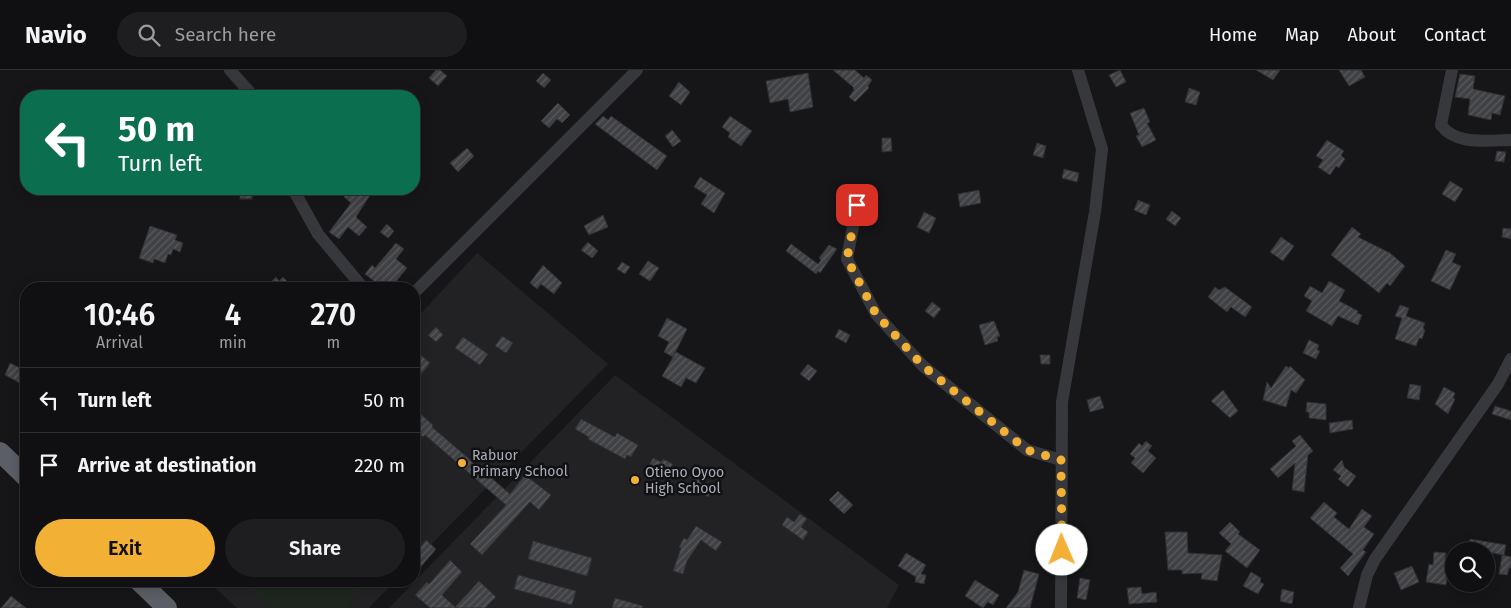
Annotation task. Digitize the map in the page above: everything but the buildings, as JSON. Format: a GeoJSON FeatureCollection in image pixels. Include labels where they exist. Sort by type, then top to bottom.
{"type":"FeatureCollection","features":[{"type":"Feature","properties":{"kind":"highway"},"geometry":{"type":"LineString","coordinates":[[0,452],[20,471]]}},
{"type":"Feature","properties":{"kind":"highway"},"geometry":{"type":"LineString","coordinates":[[147,587],[167,608]]}},
{"type":"Feature","properties":{"kind":"street"},"geometry":{"type":"LineString","coordinates":[[230,70],[248,90]]}},
{"type":"Feature","properties":{"kind":"street"},"geometry":{"type":"LineString","coordinates":[[420,286],[637,70]]}},
{"type":"Feature","properties":{"kind":"street"},"geometry":{"type":"LineString","coordinates":[[1061,608],[1062,402],[1095,212],[1102,149],[1078,70]]}},
{"type":"Feature","properties":{"kind":"street"},"geometry":{"type":"LineString","coordinates":[[1452,70],[1441,125],[1446,132],[1459,139],[1511,140]]}},
{"type":"Feature","properties":{"kind":"street"},"geometry":{"type":"LineString","coordinates":[[296,195],[318,234],[358,282]]}},
{"type":"Feature","properties":{"kind":"street"},"geometry":{"type":"LineString","coordinates":[[857,205],[847,259],[876,314],[923,366],[1027,450],[1061,460]]}},
{"type":"Feature","properties":{"kind":"street"},"geometry":{"type":"LineString","coordinates":[[1359,608],[1368,576],[1375,560],[1498,384],[1511,360]]}},
{"type":"Feature","properties":{"kind":"shaded area","name":"Rabuor Primary School"},"geometry":{"type":"Polygon","coordinates":[[[477,253],[608,364],[420,556],[420,315],[477,253]]]}},
{"type":"Feature","properties":{"kind":"shaded area","name":"Otieno Oyoo High School"},"geometry":{"type":"Polygon","coordinates":[[[615,375],[899,585],[887,608],[389,608],[409,587],[420,587],[420,576],[615,375]]]}},
{"type":"Feature","properties":{"kind":"shaded area"},"geometry":{"type":"Polygon","coordinates":[[[214,587],[389,587],[369,608],[237,608],[214,587]]]}},
{"type":"Feature","properties":{"kind":"shaded area"},"geometry":{"type":"Polygon","coordinates":[[[250,587],[364,587],[345,608],[271,608],[250,587]]]}},
{"type":"Feature","properties":{"kind":"place","name":"Rabuor Primary School"},"geometry":{"type":"Point","coordinates":[462,463]}},
{"type":"Feature","properties":{"kind":"place","name":"Otieno Oyoo High School"},"geometry":{"type":"Point","coordinates":[635,480]}},
{"type":"Feature","properties":{"kind":"route"},"geometry":{"type":"LineString","coordinates":[[857,205],[847,259],[876,314],[923,366],[1027,450],[1061,460],[1062,550]]}}]}
